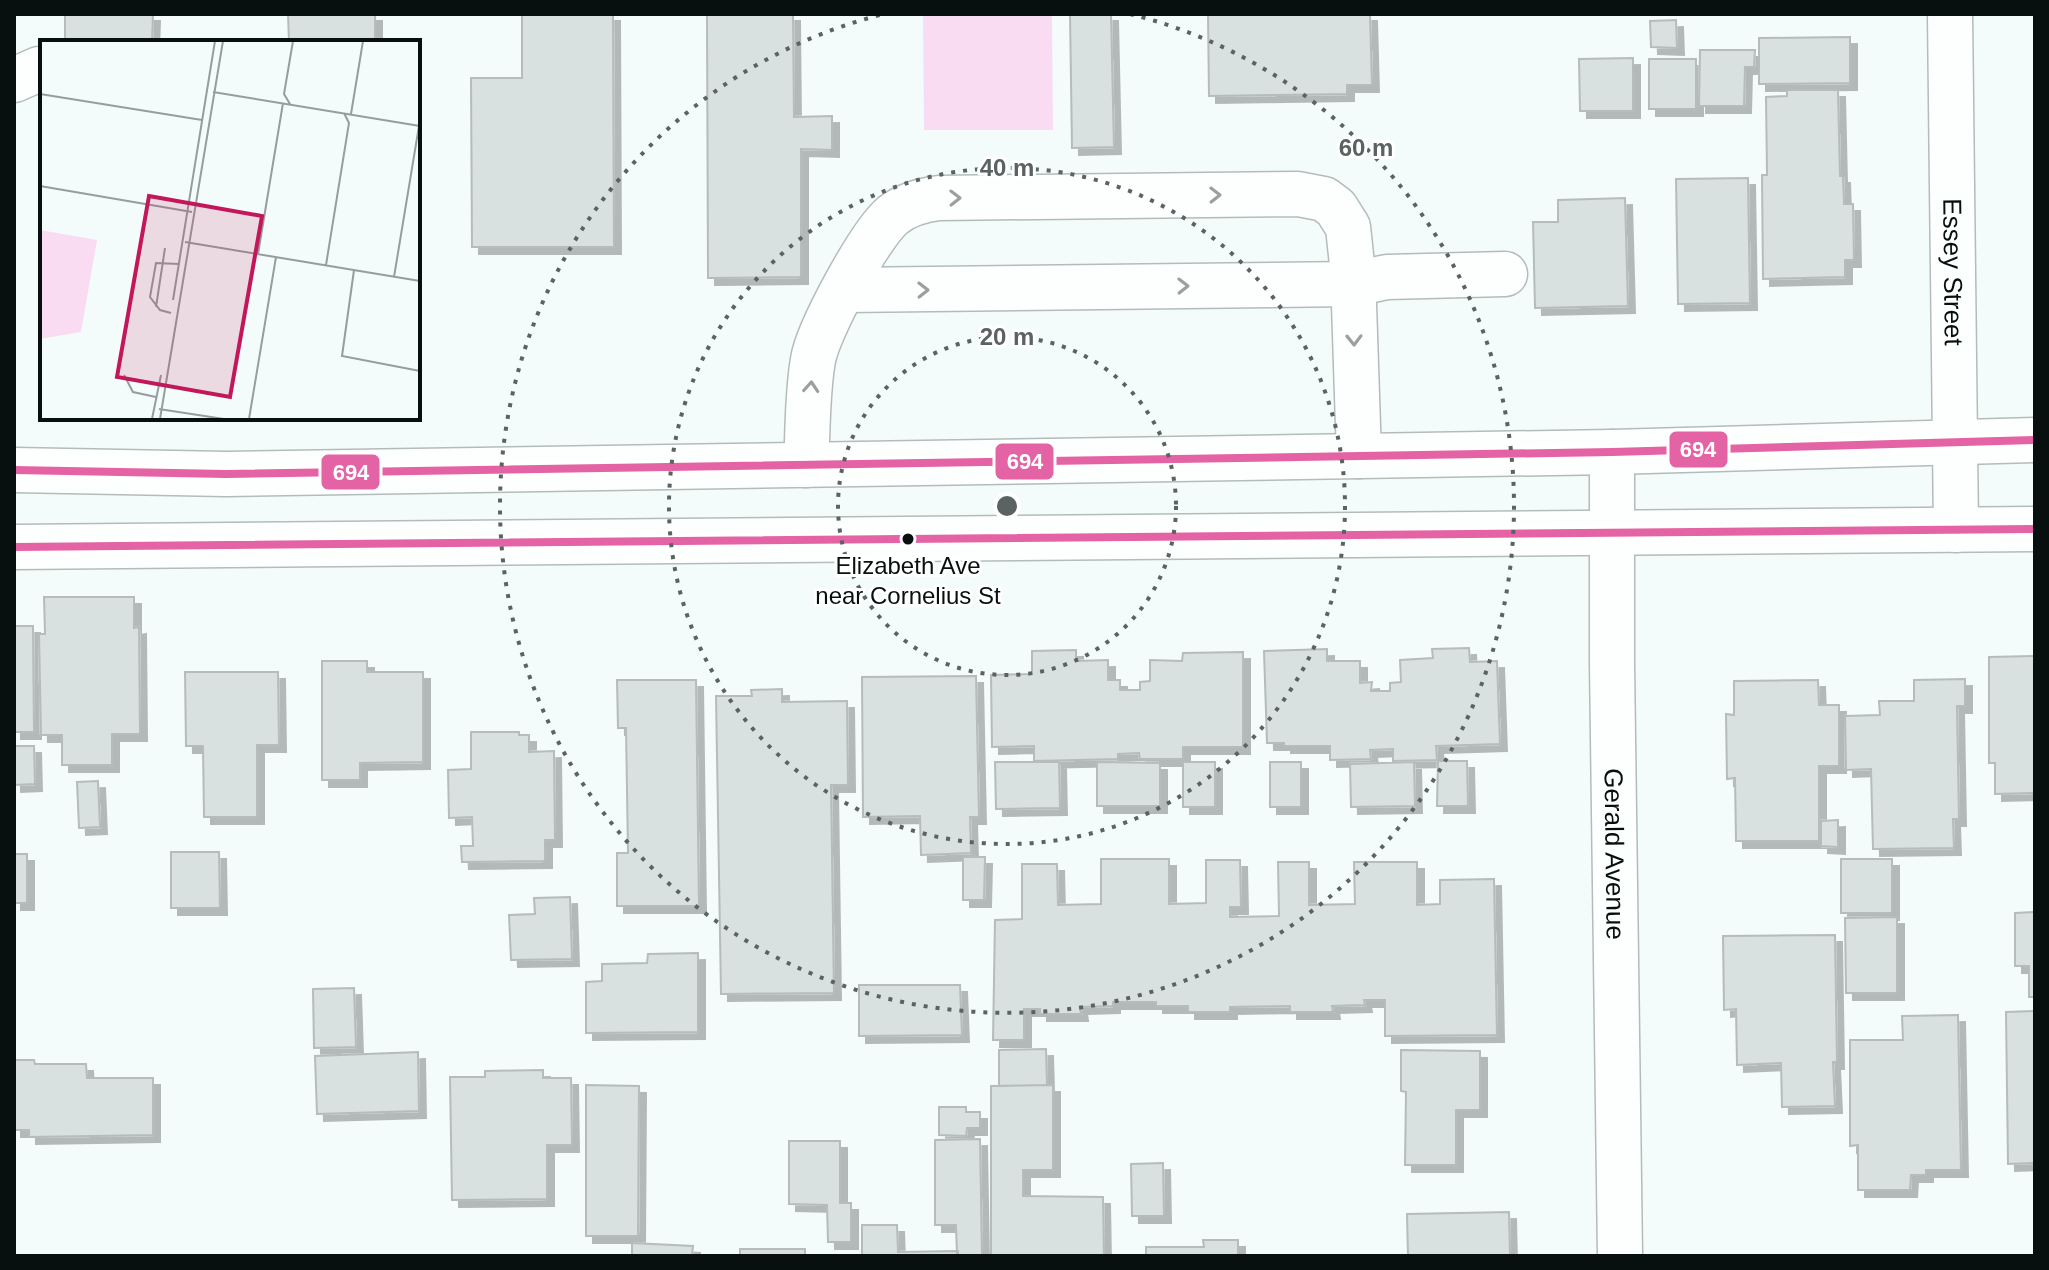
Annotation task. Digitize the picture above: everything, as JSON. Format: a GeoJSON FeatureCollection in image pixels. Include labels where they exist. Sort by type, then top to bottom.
{"type":"FeatureCollection","features":[{"type":"Feature","properties":{"kind":"main road","name":"Essey Street"},"geometry":{"type":"LineString","coordinates":[[1950,14],[1956,530]]}},
{"type":"Feature","properties":{"kind":"main road"},"geometry":{"type":"LineString","coordinates":[[806,465],[813,360],[818,340],[883,225],[895,214],[922,200],[986,198],[1313,195],[1324,199],[1336,208],[1348,227],[1359,456]]}},
{"type":"Feature","properties":{"kind":"main road"},"geometry":{"type":"LineString","coordinates":[[845,290],[1353,284],[1387,277],[1505,274]]}},
{"type":"Feature","properties":{"kind":"main road"},"geometry":{"type":"LineString","coordinates":[[14,470],[226,474],[1612,452],[2035,440]]}},
{"type":"Feature","properties":{"kind":"main road","name":"Gerald Avenue"},"geometry":{"type":"LineString","coordinates":[[1612,452],[1620,1256]]}},
{"type":"Feature","properties":{"kind":"main road"},"geometry":{"type":"LineString","coordinates":[[14,547],[2035,529]]}},
{"type":"Feature","properties":{"kind":"shaded area"},"geometry":{"type":"Polygon","coordinates":[[[923,14],[1052,14],[1053,130],[924,130],[923,14]]]}},
{"type":"Feature","properties":{"kind":"building"},"geometry":{"type":"Polygon","coordinates":[[[65,14],[153,14],[152,40],[65,40],[65,14]]]}},
{"type":"Feature","properties":{"kind":"building"},"geometry":{"type":"Polygon","coordinates":[[[288,14],[375,14],[375,40],[289,40],[288,14]]]}},
{"type":"Feature","properties":{"kind":"building"},"geometry":{"type":"Polygon","coordinates":[[[522,14],[613,14],[614,247],[472,247],[471,78],[522,78],[522,14]]]}},
{"type":"Feature","properties":{"kind":"building"},"geometry":{"type":"Polygon","coordinates":[[[707,14],[793,14],[794,117],[832,116],[832,150],[801,149],[801,277],[708,278],[707,14]]]}},
{"type":"Feature","properties":{"kind":"building"},"geometry":{"type":"Polygon","coordinates":[[[1070,14],[1111,14],[1114,147],[1072,148],[1070,14]]]}},
{"type":"Feature","properties":{"kind":"building"},"geometry":{"type":"Polygon","coordinates":[[[1208,14],[1370,14],[1372,85],[1347,85],[1347,94],[1209,96],[1208,14]]]}},
{"type":"Feature","properties":{"kind":"building"},"geometry":{"type":"Polygon","coordinates":[[[1676,20],[1677,48],[1651,47],[1650,21],[1676,20]]]}},
{"type":"Feature","properties":{"kind":"building"},"geometry":{"type":"Polygon","coordinates":[[[1850,37],[1850,83],[1759,84],[1759,38],[1850,37]]]}},
{"type":"Feature","properties":{"kind":"building"},"geometry":{"type":"Polygon","coordinates":[[[1700,50],[1755,50],[1754,67],[1745,67],[1744,106],[1699,106],[1700,50]]]}},
{"type":"Feature","properties":{"kind":"building"},"geometry":{"type":"Polygon","coordinates":[[[1633,58],[1633,111],[1580,111],[1579,59],[1633,58]]]}},
{"type":"Feature","properties":{"kind":"building"},"geometry":{"type":"Polygon","coordinates":[[[1649,59],[1696,59],[1696,109],[1649,109],[1649,59]]]}},
{"type":"Feature","properties":{"kind":"building"},"geometry":{"type":"Polygon","coordinates":[[[1787,90],[1838,90],[1840,176],[1843,176],[1844,204],[1853,204],[1854,260],[1845,260],[1845,277],[1763,279],[1762,175],[1767,175],[1766,97],[1787,96],[1787,90]]]}},
{"type":"Feature","properties":{"kind":"building"},"geometry":{"type":"Polygon","coordinates":[[[1748,178],[1750,303],[1678,304],[1676,179],[1748,178]]]}},
{"type":"Feature","properties":{"kind":"building"},"geometry":{"type":"Polygon","coordinates":[[[1625,198],[1628,306],[1535,308],[1533,222],[1558,222],[1558,200],[1625,198]]]}},
{"type":"Feature","properties":{"kind":"building"},"geometry":{"type":"Polygon","coordinates":[[[44,597],[134,597],[134,628],[139,627],[140,734],[112,734],[112,765],[62,765],[62,735],[41,735],[39,634],[45,634],[44,597]]]}},
{"type":"Feature","properties":{"kind":"building"},"geometry":{"type":"Polygon","coordinates":[[[14,626],[33,626],[34,732],[14,732],[14,626]]]}},
{"type":"Feature","properties":{"kind":"building"},"geometry":{"type":"Polygon","coordinates":[[[1469,648],[1470,662],[1497,661],[1500,744],[1436,746],[1437,760],[1393,761],[1393,749],[1370,750],[1371,759],[1330,760],[1330,746],[1267,743],[1264,651],[1327,649],[1327,661],[1360,661],[1360,683],[1372,682],[1371,691],[1390,691],[1390,683],[1401,682],[1400,660],[1433,658],[1432,649],[1469,648]]]}},
{"type":"Feature","properties":{"kind":"building"},"geometry":{"type":"Polygon","coordinates":[[[1076,650],[1076,661],[1108,660],[1108,680],[1120,680],[1120,690],[1140,690],[1140,682],[1150,681],[1150,660],[1182,661],[1183,653],[1243,652],[1243,747],[1183,747],[1183,759],[1140,759],[1139,753],[1118,754],[1118,759],[1034,761],[1034,746],[992,747],[991,675],[1032,674],[1032,651],[1076,650]]]}},
{"type":"Feature","properties":{"kind":"building"},"geometry":{"type":"Polygon","coordinates":[[[2035,656],[2035,793],[1995,794],[1995,763],[1989,763],[1989,657],[2035,656]]]}},
{"type":"Feature","properties":{"kind":"building"},"geometry":{"type":"Polygon","coordinates":[[[322,661],[367,661],[367,672],[423,672],[423,762],[360,763],[360,780],[322,780],[322,661]]]}},
{"type":"Feature","properties":{"kind":"building"},"geometry":{"type":"Polygon","coordinates":[[[185,672],[278,672],[279,745],[257,745],[257,817],[204,817],[203,746],[186,746],[185,672]]]}},
{"type":"Feature","properties":{"kind":"building"},"geometry":{"type":"Polygon","coordinates":[[[976,676],[979,817],[970,817],[971,853],[921,855],[920,816],[863,817],[862,677],[976,676]]]}},
{"type":"Feature","properties":{"kind":"building"},"geometry":{"type":"Polygon","coordinates":[[[1965,679],[1965,706],[1957,706],[1959,819],[1953,819],[1954,848],[1873,849],[1871,769],[1846,770],[1845,716],[1880,715],[1879,701],[1914,701],[1914,680],[1965,679]]]}},
{"type":"Feature","properties":{"kind":"building"},"geometry":{"type":"Polygon","coordinates":[[[617,680],[696,680],[699,906],[617,906],[617,853],[628,853],[626,728],[618,728],[617,680]]]}},
{"type":"Feature","properties":{"kind":"building"},"geometry":{"type":"Polygon","coordinates":[[[1818,680],[1819,705],[1839,705],[1839,766],[1819,766],[1819,841],[1736,841],[1735,778],[1727,779],[1726,714],[1734,715],[1734,681],[1818,680]]]}},
{"type":"Feature","properties":{"kind":"building"},"geometry":{"type":"Polygon","coordinates":[[[782,689],[782,702],[847,701],[848,785],[831,785],[834,993],[721,994],[716,696],[752,696],[751,690],[782,689]]]}},
{"type":"Feature","properties":{"kind":"building"},"geometry":{"type":"Polygon","coordinates":[[[471,732],[519,732],[519,735],[529,735],[529,752],[554,751],[555,840],[545,840],[545,861],[462,862],[461,846],[473,846],[472,817],[449,818],[448,770],[471,769],[471,732]]]}},
{"type":"Feature","properties":{"kind":"building"},"geometry":{"type":"Polygon","coordinates":[[[14,746],[34,746],[35,784],[14,785],[14,746]]]}},
{"type":"Feature","properties":{"kind":"building"},"geometry":{"type":"Polygon","coordinates":[[[1438,761],[1467,761],[1468,806],[1437,806],[1438,761]]]}},
{"type":"Feature","properties":{"kind":"building"},"geometry":{"type":"Polygon","coordinates":[[[995,762],[1059,762],[1060,808],[996,809],[995,762]]]}},
{"type":"Feature","properties":{"kind":"building"},"geometry":{"type":"Polygon","coordinates":[[[1097,762],[1160,763],[1160,806],[1097,806],[1097,762]]]}},
{"type":"Feature","properties":{"kind":"building"},"geometry":{"type":"Polygon","coordinates":[[[1183,762],[1215,762],[1215,807],[1183,807],[1183,762]]]}},
{"type":"Feature","properties":{"kind":"building"},"geometry":{"type":"Polygon","coordinates":[[[1270,762],[1301,762],[1301,807],[1270,807],[1270,762]]]}},
{"type":"Feature","properties":{"kind":"building"},"geometry":{"type":"Polygon","coordinates":[[[1414,762],[1415,806],[1351,807],[1350,764],[1414,762]]]}},
{"type":"Feature","properties":{"kind":"building"},"geometry":{"type":"Polygon","coordinates":[[[98,781],[100,827],[79,828],[77,782],[98,781]]]}},
{"type":"Feature","properties":{"kind":"building"},"geometry":{"type":"Polygon","coordinates":[[[1838,820],[1838,847],[1821,846],[1821,821],[1838,820]]]}},
{"type":"Feature","properties":{"kind":"building"},"geometry":{"type":"Polygon","coordinates":[[[171,852],[219,852],[220,908],[171,908],[171,852]]]}},
{"type":"Feature","properties":{"kind":"building"},"geometry":{"type":"Polygon","coordinates":[[[14,854],[27,854],[27,903],[14,903],[14,854]]]}},
{"type":"Feature","properties":{"kind":"building"},"geometry":{"type":"Polygon","coordinates":[[[963,857],[985,857],[984,900],[963,900],[963,857]]]}},
{"type":"Feature","properties":{"kind":"building"},"geometry":{"type":"Polygon","coordinates":[[[1101,859],[1169,859],[1169,904],[1206,903],[1206,860],[1240,860],[1241,907],[1230,907],[1230,917],[1279,916],[1278,862],[1309,862],[1309,905],[1355,904],[1354,862],[1417,862],[1417,905],[1440,904],[1440,880],[1494,879],[1497,1035],[1385,1036],[1385,1000],[1364,1000],[1365,1005],[1332,1006],[1333,1012],[1290,1012],[1290,1006],[1230,1007],[1230,1012],[1188,1012],[1188,1006],[1113,1002],[1113,1006],[1080,1007],[1081,1014],[1040,1014],[1040,1009],[1024,1009],[1024,1040],[993,1040],[995,920],[1022,919],[1022,864],[1057,864],[1058,905],[1101,904],[1101,859]]]}},
{"type":"Feature","properties":{"kind":"building"},"geometry":{"type":"Polygon","coordinates":[[[1841,859],[1892,859],[1892,913],[1841,913],[1841,859]]]}},
{"type":"Feature","properties":{"kind":"building"},"geometry":{"type":"Polygon","coordinates":[[[570,897],[572,959],[511,960],[509,915],[535,914],[534,898],[570,897]]]}},
{"type":"Feature","properties":{"kind":"building"},"geometry":{"type":"Polygon","coordinates":[[[2035,912],[2035,997],[2029,997],[2029,966],[2015,966],[2015,913],[2035,912]]]}},
{"type":"Feature","properties":{"kind":"building"},"geometry":{"type":"Polygon","coordinates":[[[1897,917],[1897,993],[1846,993],[1845,918],[1897,917]]]}},
{"type":"Feature","properties":{"kind":"building"},"geometry":{"type":"Polygon","coordinates":[[[1835,935],[1835,1106],[1782,1107],[1781,1063],[1737,1065],[1736,1009],[1724,1010],[1723,936],[1835,935]]]}},
{"type":"Feature","properties":{"kind":"building"},"geometry":{"type":"Polygon","coordinates":[[[698,953],[698,1032],[586,1033],[586,982],[602,981],[602,964],[647,963],[648,954],[698,953]]]}},
{"type":"Feature","properties":{"kind":"building"},"geometry":{"type":"Polygon","coordinates":[[[859,985],[960,985],[962,1035],[859,1036],[859,985]]]}},
{"type":"Feature","properties":{"kind":"building"},"geometry":{"type":"Polygon","coordinates":[[[354,988],[356,1047],[314,1048],[313,989],[354,988]]]}},
{"type":"Feature","properties":{"kind":"building"},"geometry":{"type":"Polygon","coordinates":[[[2035,1011],[2035,1163],[2008,1164],[2006,1012],[2035,1011]]]}},
{"type":"Feature","properties":{"kind":"building"},"geometry":{"type":"Polygon","coordinates":[[[1958,1015],[1961,1170],[1926,1170],[1926,1175],[1911,1175],[1910,1190],[1858,1190],[1858,1145],[1850,1146],[1850,1040],[1903,1040],[1902,1016],[1958,1015]]]}},
{"type":"Feature","properties":{"kind":"building"},"geometry":{"type":"Polygon","coordinates":[[[1046,1049],[1047,1085],[999,1086],[999,1050],[1046,1049]]]}},
{"type":"Feature","properties":{"kind":"building"},"geometry":{"type":"Polygon","coordinates":[[[1401,1050],[1480,1051],[1480,1110],[1456,1110],[1456,1165],[1405,1165],[1406,1092],[1401,1091],[1401,1050]]]}},
{"type":"Feature","properties":{"kind":"building"},"geometry":{"type":"Polygon","coordinates":[[[418,1052],[419,1111],[317,1114],[315,1056],[418,1052]]]}},
{"type":"Feature","properties":{"kind":"building"},"geometry":{"type":"Polygon","coordinates":[[[14,1060],[34,1060],[35,1064],[86,1064],[87,1078],[153,1078],[153,1135],[29,1137],[29,1130],[14,1130],[14,1060]]]}},
{"type":"Feature","properties":{"kind":"building"},"geometry":{"type":"Polygon","coordinates":[[[543,1070],[543,1078],[571,1078],[572,1145],[547,1145],[547,1199],[452,1200],[450,1077],[485,1077],[485,1071],[543,1070]]]}},
{"type":"Feature","properties":{"kind":"building"},"geometry":{"type":"Polygon","coordinates":[[[586,1085],[639,1086],[638,1236],[586,1236],[586,1085]]]}},
{"type":"Feature","properties":{"kind":"building"},"geometry":{"type":"Polygon","coordinates":[[[1053,1085],[1053,1170],[1023,1170],[1023,1196],[1103,1197],[1104,1256],[991,1256],[991,1086],[1053,1085]]]}},
{"type":"Feature","properties":{"kind":"building"},"geometry":{"type":"Polygon","coordinates":[[[939,1107],[966,1107],[966,1112],[980,1112],[980,1128],[967,1128],[966,1136],[939,1135],[939,1107]]]}},
{"type":"Feature","properties":{"kind":"building"},"geometry":{"type":"Polygon","coordinates":[[[980,1139],[982,1256],[957,1256],[956,1225],[935,1225],[935,1140],[980,1139]]]}},
{"type":"Feature","properties":{"kind":"building"},"geometry":{"type":"Polygon","coordinates":[[[789,1141],[840,1141],[840,1203],[851,1203],[851,1242],[828,1242],[827,1205],[789,1204],[789,1141]]]}},
{"type":"Feature","properties":{"kind":"building"},"geometry":{"type":"Polygon","coordinates":[[[1163,1163],[1164,1216],[1132,1216],[1131,1164],[1163,1163]]]}},
{"type":"Feature","properties":{"kind":"building"},"geometry":{"type":"Polygon","coordinates":[[[1509,1212],[1510,1256],[1408,1256],[1407,1214],[1509,1212]]]}},
{"type":"Feature","properties":{"kind":"building"},"geometry":{"type":"Polygon","coordinates":[[[862,1225],[897,1225],[898,1252],[958,1251],[958,1256],[862,1256],[862,1225]]]}},
{"type":"Feature","properties":{"kind":"building"},"geometry":{"type":"Polygon","coordinates":[[[1203,1240],[1238,1240],[1238,1256],[1146,1256],[1146,1247],[1204,1247],[1203,1240]]]}},
{"type":"Feature","properties":{"kind":"building"},"geometry":{"type":"Polygon","coordinates":[[[632,1243],[693,1246],[692,1256],[632,1256],[632,1243]]]}},
{"type":"Feature","properties":{"kind":"building"},"geometry":{"type":"Polygon","coordinates":[[[740,1249],[805,1249],[805,1256],[740,1256],[740,1249]]]}},
{"type":"Feature","properties":{"kind":"transit line","name":"694"},"geometry":{"type":"LineString","coordinates":[[14,470],[226,474],[1612,452],[2035,440]]}},
{"type":"Feature","properties":{"kind":"transit line","name":"694"},"geometry":{"type":"LineString","coordinates":[[14,547],[2035,529]]}},
{"type":"Feature","properties":{"kind":"place","name":"Elizabeth Ave near Cornelius St"},"geometry":{"type":"Point","coordinates":[908,539]}}]}
